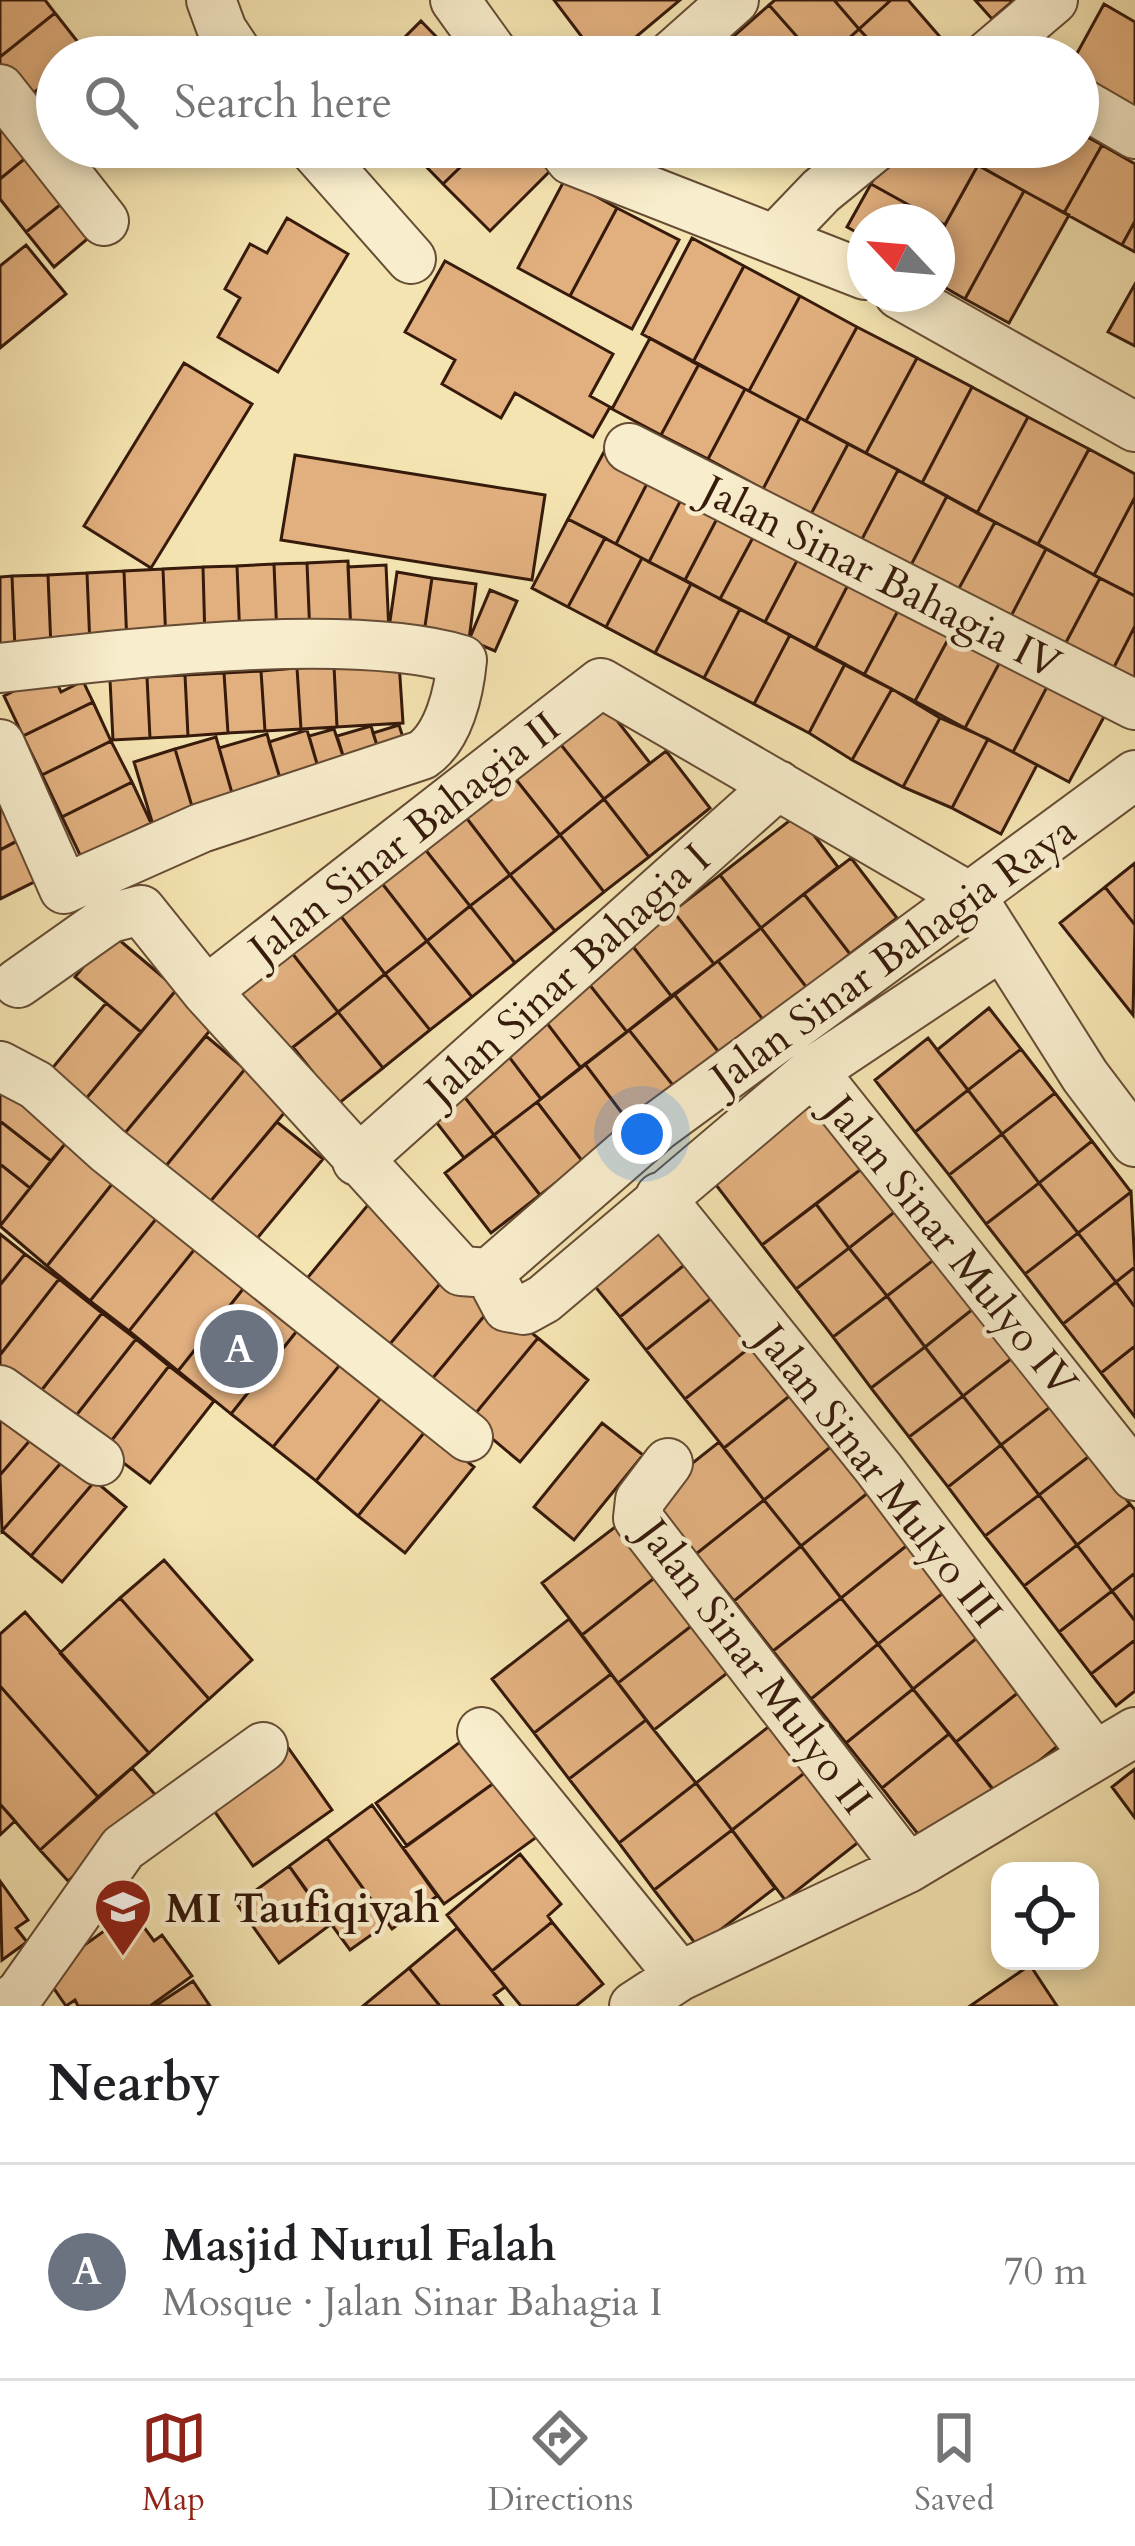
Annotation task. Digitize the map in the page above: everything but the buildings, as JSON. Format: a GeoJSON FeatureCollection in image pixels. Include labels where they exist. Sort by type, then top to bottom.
{"type":"FeatureCollection","features":[{"type":"Feature","properties":{"kind":"street"},"geometry":{"type":"LineString","coordinates":[[211,0],[225,36]]}},
{"type":"Feature","properties":{"kind":"street"},"geometry":{"type":"LineString","coordinates":[[455,0],[481,36]]}},
{"type":"Feature","properties":{"kind":"street"},"geometry":{"type":"LineString","coordinates":[[694,36],[734,0]]}},
{"type":"Feature","properties":{"kind":"street"},"geometry":{"type":"LineString","coordinates":[[1014,36],[1052,0]]}},
{"type":"Feature","properties":{"kind":"street"},"geometry":{"type":"LineString","coordinates":[[0,89],[36,135]]}},
{"type":"Feature","properties":{"kind":"street"},"geometry":{"type":"LineString","coordinates":[[1099,113],[1135,134]]}},
{"type":"Feature","properties":{"kind":"street"},"geometry":{"type":"LineString","coordinates":[[62,168],[104,221]]}},
{"type":"Feature","properties":{"kind":"street"},"geometry":{"type":"LineString","coordinates":[[331,168],[411,259]]}},
{"type":"Feature","properties":{"kind":"street"},"geometry":{"type":"LineString","coordinates":[[612,168],[847,268]]}},
{"type":"Feature","properties":{"kind":"street"},"geometry":{"type":"LineString","coordinates":[[776,238],[848,168]]}},
{"type":"Feature","properties":{"kind":"street"},"geometry":{"type":"LineString","coordinates":[[931,312],[1135,427]]}},
{"type":"Feature","properties":{"kind":"street","name":"Jalan Sinar Bahagia IV"},"geometry":{"type":"LineString","coordinates":[[629,448],[1135,706]]}},
{"type":"Feature","properties":{"kind":"street"},"geometry":{"type":"LineString","coordinates":[[0,668],[333,646],[429,650],[462,660],[438,744],[422,755],[201,828],[64,889],[9,994]]}},
{"type":"Feature","properties":{"kind":"street","name":"Jalan Sinar Bahagia II"},"geometry":{"type":"LineString","coordinates":[[206,991],[602,683],[778,785]]}},
{"type":"Feature","properties":{"kind":"street"},"geometry":{"type":"LineString","coordinates":[[0,744],[64,889]]}},
{"type":"Feature","properties":{"kind":"street","name":"Jalan Sinar Bahagia Raya"},"geometry":{"type":"LineString","coordinates":[[489,1273],[658,1126],[973,899],[1135,775]]}},
{"type":"Feature","properties":{"kind":"street"},"geometry":{"type":"LineString","coordinates":[[778,785],[973,899],[1085,1076],[1135,1142]]}},
{"type":"Feature","properties":{"kind":"street","name":"Jalan Sinar Bahagia I"},"geometry":{"type":"LineString","coordinates":[[357,1161],[778,785]]}},
{"type":"Feature","properties":{"kind":"street"},"geometry":{"type":"LineString","coordinates":[[9,994],[110,918],[141,910],[206,991],[461,1271],[489,1273],[506,1307],[524,1310],[813,1071],[1002,945]]}},
{"type":"Feature","properties":{"kind":"street"},"geometry":{"type":"LineString","coordinates":[[0,1066],[36,1084],[107,1150],[468,1437]]}},
{"type":"Feature","properties":{"kind":"street","name":"Jalan Sinar Mulyo IV"},"geometry":{"type":"LineString","coordinates":[[813,1071],[1135,1476]]}},
{"type":"Feature","properties":{"kind":"street","name":"Jalan Sinar Mulyo III"},"geometry":{"type":"LineString","coordinates":[[660,1197],[879,1469],[1115,1744]]}},
{"type":"Feature","properties":{"kind":"street"},"geometry":{"type":"LineString","coordinates":[[0,1390],[99,1461]]}},
{"type":"Feature","properties":{"kind":"street","name":"Jalan Sinar Mulyo II"},"geometry":{"type":"LineString","coordinates":[[668,1463],[640,1499],[638,1518],[908,1868]]}},
{"type":"Feature","properties":{"kind":"street"},"geometry":{"type":"LineString","coordinates":[[482,1732],[680,1976]]}},
{"type":"Feature","properties":{"kind":"street"},"geometry":{"type":"LineString","coordinates":[[634,2006],[680,1976],[908,1868],[1115,1744]]}},
{"type":"Feature","properties":{"kind":"street"},"geometry":{"type":"LineString","coordinates":[[4,2006],[20,1994],[123,1848],[263,1747]]}},
{"type":"Feature","properties":{"kind":"place","name":"Masjid Nurul Falah"},"geometry":{"type":"Point","coordinates":[239,1349]}},
{"type":"Feature","properties":{"kind":"place","name":"MI Taufiqiyah"},"geometry":{"type":"Point","coordinates":[123,1958]}}]}
